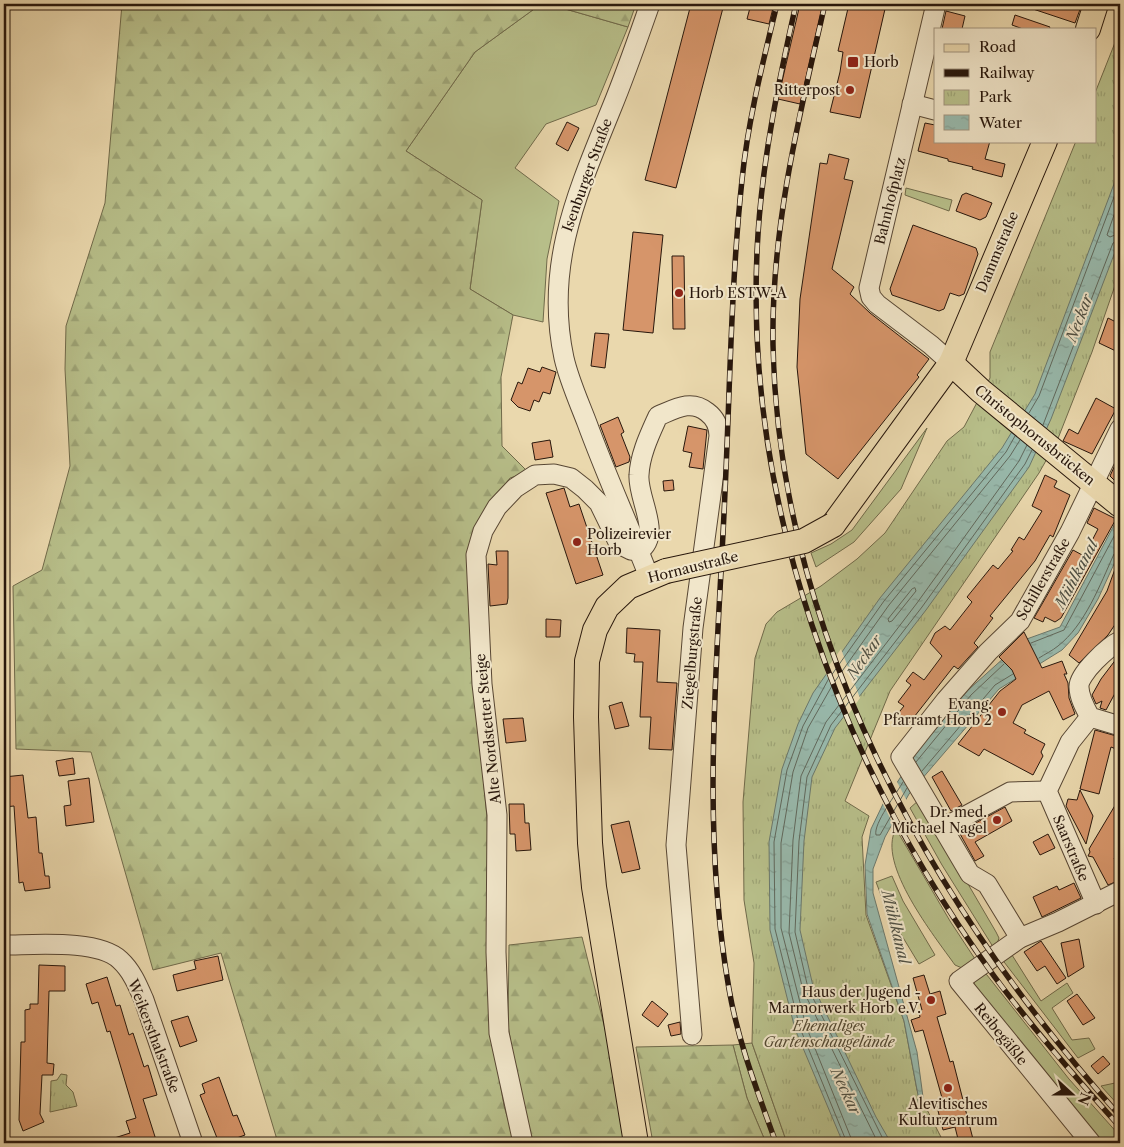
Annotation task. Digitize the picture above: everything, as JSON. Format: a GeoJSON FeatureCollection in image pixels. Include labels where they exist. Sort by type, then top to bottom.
{"type":"FeatureCollection","features":[{"type":"Feature","properties":{"kind":"main road"},"geometry":{"type":"LineString","coordinates":[[1088,28],[1096,4]]}},
{"type":"Feature","properties":{"kind":"main road","name":"Dammstraße"},"geometry":{"type":"LineString","coordinates":[[951,364],[1045,142]]}},
{"type":"Feature","properties":{"kind":"main road","name":"Christophorusbrücken"},"geometry":{"type":"LineString","coordinates":[[951,364],[1116,502]]}},
{"type":"Feature","properties":{"kind":"main road","name":"Hornaustraße"},"geometry":{"type":"LineString","coordinates":[[636,1143],[594,887],[590,843],[586,717],[587,661],[595,630],[607,607],[628,587],[657,574],[804,541],[833,525],[926,409],[951,364]]}},
{"type":"Feature","properties":{"kind":"street","name":"Isenburger Straße"},"geometry":{"type":"LineString","coordinates":[[650,4],[577,196],[563,242],[558,281],[560,323],[567,366],[610,486],[639,551],[657,574]]}},
{"type":"Feature","properties":{"kind":"street","name":"Bahnhofplatz"},"geometry":{"type":"LineString","coordinates":[[936,4],[871,276],[870,294],[878,304],[931,345],[951,364]]}},
{"type":"Feature","properties":{"kind":"street"},"geometry":{"type":"LineString","coordinates":[[912,104],[934,110]]}},
{"type":"Feature","properties":{"kind":"street","name":"Ziegelburgstraße"},"geometry":{"type":"LineString","coordinates":[[639,551],[645,546],[649,536],[638,477],[650,433],[658,416],[683,406],[696,405],[712,415],[719,436],[692,628],[676,845],[692,1035]]}},
{"type":"Feature","properties":{"kind":"street","name":"Schillerstraße"},"geometry":{"type":"LineString","coordinates":[[943,828],[904,761],[914,740],[988,652],[1020,621],[1070,532],[1120,429]]}},
{"type":"Feature","properties":{"kind":"street","name":"Alte Nordstetter Steige"},"geometry":{"type":"LineString","coordinates":[[523,1143],[499,1033],[496,952],[497,815],[482,684],[476,555],[484,530],[497,507],[515,488],[536,475],[554,474],[571,478],[585,489],[599,503],[620,544],[631,550],[639,551]]}},
{"type":"Feature","properties":{"kind":"street"},"geometry":{"type":"LineString","coordinates":[[1120,640],[1111,646],[1082,677],[1079,686],[1084,707],[1090,717],[1120,726]]}},
{"type":"Feature","properties":{"kind":"street"},"geometry":{"type":"LineString","coordinates":[[1020,938],[987,884],[970,874],[943,828],[1010,792],[1047,792],[1070,742],[1090,717]]}},
{"type":"Feature","properties":{"kind":"street","name":"Saarstraße"},"geometry":{"type":"LineString","coordinates":[[1047,792],[1109,897]]}},
{"type":"Feature","properties":{"kind":"street","name":"Reibegäßle"},"geometry":{"type":"LineString","coordinates":[[1091,1143],[959,981],[1020,938],[1109,897]]}},
{"type":"Feature","properties":{"kind":"street","name":"Weikersthalstraße"},"geometry":{"type":"LineString","coordinates":[[4,945],[91,948],[107,951],[120,959],[136,982],[144,1000],[193,1143]]}},
{"type":"Feature","properties":{"kind":"green space"},"geometry":{"type":"Polygon","coordinates":[[[122,4],[541,4],[475,52],[406,151],[482,200],[470,289],[513,315],[501,377],[502,446],[528,472],[510,478],[489,505],[470,549],[482,765],[488,828],[493,1039],[504,1106],[515,1143],[278,1143],[221,953],[153,970],[91,752],[16,749],[13,586],[42,570],[70,466],[65,369],[66,326],[105,203],[122,4]]]}},
{"type":"Feature","properties":{"kind":"green space"},"geometry":{"type":"Polygon","coordinates":[[[541,4],[548,4],[628,27],[596,105],[546,124],[515,168],[559,201],[547,259],[543,322],[513,315],[470,289],[482,200],[406,151],[475,52],[541,4]]]}},
{"type":"Feature","properties":{"kind":"green space"},"geometry":{"type":"Polygon","coordinates":[[[548,4],[636,4],[628,27],[548,4]]]}},
{"type":"Feature","properties":{"kind":"green space","name":"Ehemaliges Gartenschaugelände"},"geometry":{"type":"Polygon","coordinates":[[[1120,30],[1120,271],[1092,352],[1057,441],[1039,473],[890,691],[845,801],[869,816],[862,837],[866,915],[904,1021],[917,1090],[944,1143],[787,1143],[752,1043],[754,963],[744,900],[743,802],[755,658],[766,624],[777,612],[821,586],[857,559],[885,533],[947,441],[964,427],[990,378],[990,352],[1076,142],[1096,142],[1096,90],[1120,30]]]}},
{"type":"Feature","properties":{"kind":"green space"},"geometry":{"type":"Polygon","coordinates":[[[906,188],[952,200],[949,211],[905,195],[906,188]]]}},
{"type":"Feature","properties":{"kind":"green space"},"geometry":{"type":"Polygon","coordinates":[[[927,428],[901,489],[854,542],[816,567],[811,553],[831,544],[852,530],[927,428]]]}},
{"type":"Feature","properties":{"kind":"green space"},"geometry":{"type":"Polygon","coordinates":[[[919,800],[996,932],[999,938],[995,950],[942,865],[910,808],[919,800]]]}},
{"type":"Feature","properties":{"kind":"green space"},"geometry":{"type":"Polygon","coordinates":[[[896,829],[950,921],[977,962],[962,968],[955,965],[922,919],[910,899],[894,861],[892,843],[896,829]]]}},
{"type":"Feature","properties":{"kind":"green space"},"geometry":{"type":"Polygon","coordinates":[[[892,876],[903,901],[935,955],[919,964],[887,911],[876,882],[892,876]]]}},
{"type":"Feature","properties":{"kind":"green space"},"geometry":{"type":"Polygon","coordinates":[[[582,937],[611,1053],[624,1143],[533,1143],[521,1108],[508,1025],[509,945],[582,937]]]}},
{"type":"Feature","properties":{"kind":"green space"},"geometry":{"type":"Polygon","coordinates":[[[1012,955],[1041,1001],[1067,983],[1073,993],[1052,1008],[1072,1040],[1089,1038],[1095,1049],[1078,1058],[1001,958],[1012,955]]]}},
{"type":"Feature","properties":{"kind":"green space"},"geometry":{"type":"Polygon","coordinates":[[[983,970],[1069,1079],[1120,1136],[1120,1143],[1099,1143],[975,988],[974,982],[983,970]]]}},
{"type":"Feature","properties":{"kind":"green space"},"geometry":{"type":"Polygon","coordinates":[[[752,1043],[787,1143],[766,1143],[747,1098],[733,1045],[752,1043]]]}},
{"type":"Feature","properties":{"kind":"green space"},"geometry":{"type":"Polygon","coordinates":[[[733,1045],[747,1098],[766,1143],[653,1143],[636,1047],[733,1045]]]}},
{"type":"Feature","properties":{"kind":"green space"},"geometry":{"type":"Polygon","coordinates":[[[1120,1068],[1120,1107],[1101,1086],[1115,1083],[1115,1069],[1120,1068]]]}},
{"type":"Feature","properties":{"kind":"green space"},"geometry":{"type":"Polygon","coordinates":[[[61,1074],[67,1075],[66,1085],[73,1092],[77,1106],[50,1112],[51,1081],[57,1080],[61,1074]]]}},
{"type":"Feature","properties":{"kind":"water","name":"Neckar"},"geometry":{"type":"Polygon","coordinates":[[[1120,168],[1120,239],[1051,419],[1029,467],[926,610],[835,728],[812,777],[804,841],[800,930],[813,986],[876,1117],[891,1143],[843,1143],[795,1029],[770,930],[769,842],[782,769],[798,724],[813,693],[880,598],[1002,448],[1035,394],[1120,168]]]}},
{"type":"Feature","properties":{"kind":"water"},"geometry":{"type":"Polygon","coordinates":[[[1120,514],[1120,551],[1098,599],[1078,633],[1062,650],[999,689],[909,794],[885,837],[873,869],[873,893],[917,1052],[923,1097],[918,1117],[918,1095],[904,1021],[867,914],[865,865],[871,829],[883,804],[919,749],[967,691],[1024,640],[1060,627],[1120,514]]]}},
{"type":"Feature","properties":{"kind":"pier"},"geometry":{"type":"Polygon","coordinates":[[[841,649],[860,698],[845,719],[825,671],[841,649]]]}},
{"type":"Feature","properties":{"kind":"pier"},"geometry":{"type":"Polygon","coordinates":[[[896,780],[907,801],[893,824],[882,802],[896,780]]]}},
{"type":"Feature","properties":{"kind":"building"},"geometry":{"type":"Polygon","coordinates":[[[691,4],[724,4],[676,188],[645,180],[691,4]]]}},
{"type":"Feature","properties":{"kind":"building"},"geometry":{"type":"Polygon","coordinates":[[[751,4],[774,4],[769,24],[747,19],[751,4]]]}},
{"type":"Feature","properties":{"kind":"building"},"geometry":{"type":"Polygon","coordinates":[[[800,4],[823,4],[800,104],[778,99],[800,4]]]}},
{"type":"Feature","properties":{"kind":"building"},"geometry":{"type":"Polygon","coordinates":[[[849,4],[872,4],[875,7],[885,9],[860,118],[830,112],[840,72],[843,52],[838,51],[849,4]]]}},
{"type":"Feature","properties":{"kind":"building"},"geometry":{"type":"Polygon","coordinates":[[[1024,4],[1082,4],[1075,23],[1024,6],[1024,4]]]}},
{"type":"Feature","properties":{"kind":"building"},"geometry":{"type":"Polygon","coordinates":[[[946,11],[965,16],[962,28],[942,28],[946,11]]]}},
{"type":"Feature","properties":{"kind":"building"},"geometry":{"type":"Polygon","coordinates":[[[1015,15],[1050,27],[1020,28],[1012,25],[1015,15]]]}},
{"type":"Feature","properties":{"kind":"building"},"geometry":{"type":"Polygon","coordinates":[[[567,122],[579,128],[568,151],[556,144],[567,122]]]}},
{"type":"Feature","properties":{"kind":"building"},"geometry":{"type":"Polygon","coordinates":[[[925,123],[934,125],[934,142],[990,142],[985,159],[1005,164],[1002,177],[918,151],[925,123]]]}},
{"type":"Feature","properties":{"kind":"building"},"geometry":{"type":"Polygon","coordinates":[[[829,154],[849,159],[844,179],[853,181],[832,269],[854,287],[850,294],[870,313],[929,359],[917,375],[919,377],[838,479],[806,454],[797,367],[800,299],[820,163],[827,164],[829,154]]]}},
{"type":"Feature","properties":{"kind":"building"},"geometry":{"type":"Polygon","coordinates":[[[966,193],[992,203],[986,217],[980,220],[956,211],[962,195],[966,193]]]}},
{"type":"Feature","properties":{"kind":"building"},"geometry":{"type":"Polygon","coordinates":[[[913,225],[976,248],[978,254],[964,294],[959,296],[950,293],[944,309],[939,311],[892,295],[890,289],[913,225]]]}},
{"type":"Feature","properties":{"kind":"building"},"geometry":{"type":"Polygon","coordinates":[[[633,232],[663,235],[653,333],[623,330],[633,232]]]}},
{"type":"Feature","properties":{"kind":"building","name":"Horb ESTW-A"},"geometry":{"type":"Polygon","coordinates":[[[672,256],[684,256],[685,329],[673,329],[672,256]]]}},
{"type":"Feature","properties":{"kind":"building"},"geometry":{"type":"Polygon","coordinates":[[[1108,318],[1120,324],[1120,353],[1099,343],[1108,318]]]}},
{"type":"Feature","properties":{"kind":"building"},"geometry":{"type":"Polygon","coordinates":[[[595,333],[609,334],[605,368],[591,366],[595,333]]]}},
{"type":"Feature","properties":{"kind":"building"},"geometry":{"type":"Polygon","coordinates":[[[542,367],[556,372],[550,394],[543,392],[539,402],[534,400],[530,411],[518,407],[511,400],[518,382],[522,384],[528,368],[540,372],[542,367]]]}},
{"type":"Feature","properties":{"kind":"building"},"geometry":{"type":"Polygon","coordinates":[[[1096,398],[1116,409],[1092,454],[1063,441],[1069,429],[1078,434],[1096,398]]]}},
{"type":"Feature","properties":{"kind":"building"},"geometry":{"type":"Polygon","coordinates":[[[618,417],[624,432],[621,434],[630,457],[629,462],[616,467],[600,425],[618,417]]]}},
{"type":"Feature","properties":{"kind":"building"},"geometry":{"type":"Polygon","coordinates":[[[688,426],[707,430],[703,469],[689,467],[692,453],[683,451],[688,426]]]}},
{"type":"Feature","properties":{"kind":"building"},"geometry":{"type":"Polygon","coordinates":[[[550,440],[553,457],[535,460],[532,443],[550,440]]]}},
{"type":"Feature","properties":{"kind":"building"},"geometry":{"type":"Polygon","coordinates":[[[1120,454],[1120,486],[1110,476],[1120,454]]]}},
{"type":"Feature","properties":{"kind":"building"},"geometry":{"type":"Polygon","coordinates":[[[1045,475],[1057,481],[1054,487],[1070,495],[1053,537],[1050,535],[1035,561],[990,616],[993,618],[974,643],[978,647],[958,669],[954,666],[907,726],[896,716],[904,706],[898,702],[911,685],[906,681],[913,672],[924,680],[942,656],[930,643],[935,633],[945,626],[950,630],[972,602],[967,597],[993,565],[998,569],[1013,551],[1011,550],[1019,537],[1024,540],[1042,511],[1032,506],[1045,475]]]}},
{"type":"Feature","properties":{"kind":"building"},"geometry":{"type":"Polygon","coordinates":[[[673,480],[674,490],[664,491],[663,481],[673,480]]]}},
{"type":"Feature","properties":{"kind":"building","name":"Polizeirevier Horb"},"geometry":{"type":"Polygon","coordinates":[[[564,488],[570,507],[579,504],[603,575],[576,584],[546,493],[564,488]]]}},
{"type":"Feature","properties":{"kind":"building"},"geometry":{"type":"Polygon","coordinates":[[[1094,508],[1116,519],[1061,618],[1055,622],[1045,617],[1043,622],[1034,618],[1073,550],[1084,556],[1098,529],[1087,523],[1094,508]]]}},
{"type":"Feature","properties":{"kind":"building"},"geometry":{"type":"Polygon","coordinates":[[[496,551],[508,551],[508,598],[507,604],[490,606],[488,564],[497,565],[496,551]]]}},
{"type":"Feature","properties":{"kind":"building"},"geometry":{"type":"Polygon","coordinates":[[[1119,558],[1120,617],[1108,635],[1079,663],[1069,655],[1107,591],[1119,558]]]}},
{"type":"Feature","properties":{"kind":"building"},"geometry":{"type":"Polygon","coordinates":[[[546,619],[561,620],[560,637],[546,637],[546,619]]]}},
{"type":"Feature","properties":{"kind":"building"},"geometry":{"type":"Polygon","coordinates":[[[627,628],[660,630],[657,682],[677,683],[672,750],[649,749],[651,717],[640,717],[643,662],[634,662],[635,654],[626,653],[627,628]]]}},
{"type":"Feature","properties":{"kind":"building"},"geometry":{"type":"Polygon","coordinates":[[[1024,632],[1042,668],[1062,661],[1067,674],[1064,674],[1068,683],[1069,698],[1075,714],[1063,720],[1049,691],[1022,705],[1013,723],[1026,730],[1024,733],[1045,744],[1041,752],[1043,756],[1033,775],[984,749],[979,756],[958,744],[1000,691],[1016,679],[1012,670],[999,657],[1024,632]]]}},
{"type":"Feature","properties":{"kind":"building"},"geometry":{"type":"Polygon","coordinates":[[[1120,654],[1120,684],[1106,710],[1100,708],[1102,701],[1096,704],[1092,695],[1101,679],[1120,654]]]}},
{"type":"Feature","properties":{"kind":"building"},"geometry":{"type":"Polygon","coordinates":[[[622,702],[629,726],[615,729],[609,706],[622,702]]]}},
{"type":"Feature","properties":{"kind":"building"},"geometry":{"type":"Polygon","coordinates":[[[523,718],[526,741],[506,743],[503,719],[523,718]]]}},
{"type":"Feature","properties":{"kind":"building"},"geometry":{"type":"Polygon","coordinates":[[[1095,730],[1120,737],[1120,745],[1117,744],[1116,749],[1111,747],[1099,794],[1080,789],[1095,730]]]}},
{"type":"Feature","properties":{"kind":"building"},"geometry":{"type":"Polygon","coordinates":[[[73,758],[75,774],[59,776],[56,761],[73,758]]]}},
{"type":"Feature","properties":{"kind":"building"},"geometry":{"type":"Polygon","coordinates":[[[942,771],[962,805],[951,811],[932,777],[942,771]]]}},
{"type":"Feature","properties":{"kind":"building"},"geometry":{"type":"Polygon","coordinates":[[[23,775],[28,818],[36,817],[39,853],[42,853],[45,876],[49,876],[50,888],[25,891],[23,882],[19,883],[14,806],[4,807],[4,777],[23,775]]]}},
{"type":"Feature","properties":{"kind":"building"},"geometry":{"type":"Polygon","coordinates":[[[89,778],[94,822],[66,826],[64,806],[71,805],[68,781],[89,778]]]}},
{"type":"Feature","properties":{"kind":"building"},"geometry":{"type":"Polygon","coordinates":[[[1080,790],[1093,816],[1086,844],[1066,806],[1068,799],[1077,800],[1080,790]]]}},
{"type":"Feature","properties":{"kind":"building"},"geometry":{"type":"Polygon","coordinates":[[[1120,797],[1118,822],[1120,856],[1114,858],[1120,869],[1120,880],[1108,885],[1093,857],[1088,856],[1089,849],[1120,797]]]}},
{"type":"Feature","properties":{"kind":"building"},"geometry":{"type":"Polygon","coordinates":[[[509,804],[524,804],[525,823],[529,823],[531,850],[516,851],[515,834],[510,834],[509,804]]]}},
{"type":"Feature","properties":{"kind":"building"},"geometry":{"type":"Polygon","coordinates":[[[1005,807],[1012,821],[975,842],[984,856],[975,861],[959,832],[1005,807]]]}},
{"type":"Feature","properties":{"kind":"building"},"geometry":{"type":"Polygon","coordinates":[[[629,821],[640,869],[622,873],[611,825],[629,821]]]}},
{"type":"Feature","properties":{"kind":"building"},"geometry":{"type":"Polygon","coordinates":[[[1048,834],[1055,848],[1040,855],[1033,842],[1048,834]]]}},
{"type":"Feature","properties":{"kind":"building"},"geometry":{"type":"Polygon","coordinates":[[[1074,883],[1081,898],[1042,917],[1033,897],[1057,886],[1059,890],[1074,883]]]}},
{"type":"Feature","properties":{"kind":"building"},"geometry":{"type":"Polygon","coordinates":[[[1079,939],[1084,967],[1068,977],[1061,943],[1079,939]]]}},
{"type":"Feature","properties":{"kind":"building"},"geometry":{"type":"Polygon","coordinates":[[[1041,941],[1066,978],[1057,984],[1045,966],[1037,971],[1024,952],[1041,941]]]}},
{"type":"Feature","properties":{"kind":"building"},"geometry":{"type":"Polygon","coordinates":[[[218,956],[223,980],[177,991],[173,975],[196,969],[194,961],[218,956]]]}},
{"type":"Feature","properties":{"kind":"building"},"geometry":{"type":"Polygon","coordinates":[[[39,965],[65,966],[65,991],[49,991],[47,1063],[54,1064],[53,1075],[42,1075],[40,1114],[44,1122],[23,1131],[19,1120],[21,1042],[25,1042],[25,1010],[30,1009],[30,1004],[38,1004],[39,965]]]}},
{"type":"Feature","properties":{"kind":"building"},"geometry":{"type":"Polygon","coordinates":[[[924,975],[930,994],[940,991],[946,1014],[937,1017],[950,1062],[953,1061],[974,1143],[959,1143],[955,1127],[943,1130],[937,1107],[944,1105],[923,1030],[915,1032],[911,1020],[920,1017],[919,1011],[922,1010],[913,978],[924,975]]]}},
{"type":"Feature","properties":{"kind":"building"},"geometry":{"type":"Polygon","coordinates":[[[107,977],[116,1006],[120,1005],[129,1035],[133,1033],[144,1067],[148,1065],[157,1095],[143,1099],[157,1143],[105,1143],[105,1141],[130,1133],[126,1121],[136,1118],[110,1031],[107,1032],[98,1002],[92,1004],[86,984],[107,977]]]}},
{"type":"Feature","properties":{"kind":"building"},"geometry":{"type":"Polygon","coordinates":[[[1077,994],[1095,1018],[1083,1025],[1067,1001],[1077,994]]]}},
{"type":"Feature","properties":{"kind":"building"},"geometry":{"type":"Polygon","coordinates":[[[652,1001],[668,1014],[658,1027],[642,1015],[652,1001]]]}},
{"type":"Feature","properties":{"kind":"building"},"geometry":{"type":"Polygon","coordinates":[[[188,1016],[197,1041],[180,1047],[171,1021],[188,1016]]]}},
{"type":"Feature","properties":{"kind":"building"},"geometry":{"type":"Polygon","coordinates":[[[680,1022],[681,1034],[671,1036],[668,1025],[680,1022]]]}},
{"type":"Feature","properties":{"kind":"building"},"geometry":{"type":"Polygon","coordinates":[[[1103,1056],[1110,1064],[1098,1074],[1091,1066],[1103,1056]]]}},
{"type":"Feature","properties":{"kind":"building"},"geometry":{"type":"Polygon","coordinates":[[[219,1077],[233,1116],[237,1115],[245,1135],[223,1143],[219,1143],[200,1095],[205,1093],[202,1084],[219,1077]]]}},
{"type":"Feature","properties":{"kind":"railway"},"geometry":{"type":"LineString","coordinates":[[776,1143],[743,1048],[729,989],[720,927],[713,803],[716,678],[738,219],[748,135],[756,91],[777,4]]}},
{"type":"Feature","properties":{"kind":"railway"},"geometry":{"type":"LineString","coordinates":[[796,4],[778,90],[760,205],[757,333],[766,432],[785,529],[812,625],[847,718],[890,808],[939,894],[1009,996],[1120,1127]]}},
{"type":"Feature","properties":{"kind":"railway"},"geometry":{"type":"LineString","coordinates":[[825,4],[788,173],[777,259],[774,302],[773,345],[782,453],[803,558],[836,661],[878,760],[929,856],[987,947],[1051,1034],[1120,1116]]}},
{"type":"Feature","properties":{"kind":"place","name":"Horb"},"geometry":{"type":"Point","coordinates":[853,62]}},
{"type":"Feature","properties":{"kind":"place","name":"Ritterpost"},"geometry":{"type":"Point","coordinates":[850,90]}},
{"type":"Feature","properties":{"kind":"place","name":"Horb ESTW-A"},"geometry":{"type":"Point","coordinates":[679,293]}},
{"type":"Feature","properties":{"kind":"place","name":"Polizeirevier Horb"},"geometry":{"type":"Point","coordinates":[577,542]}},
{"type":"Feature","properties":{"kind":"place","name":"Evang. Pfarramt Horb 2"},"geometry":{"type":"Point","coordinates":[1002,712]}},
{"type":"Feature","properties":{"kind":"place","name":"Dr. med. Michael Nagel"},"geometry":{"type":"Point","coordinates":[997,820]}},
{"type":"Feature","properties":{"kind":"place","name":"Haus der Jugend - Marmorwerk Horb e.V."},"geometry":{"type":"Point","coordinates":[931,1000]}},
{"type":"Feature","properties":{"kind":"place","name":"Alevitisches Kulturzentrum"},"geometry":{"type":"Point","coordinates":[948,1088]}},
{"type":"Feature","properties":{"kind":"water label","name":"Mühlkanal"},"geometry":{"type":"Point","coordinates":[1076,574]}},
{"type":"Feature","properties":{"kind":"water label","name":"Mühlkanal"},"geometry":{"type":"Point","coordinates":[896,927]}}]}
